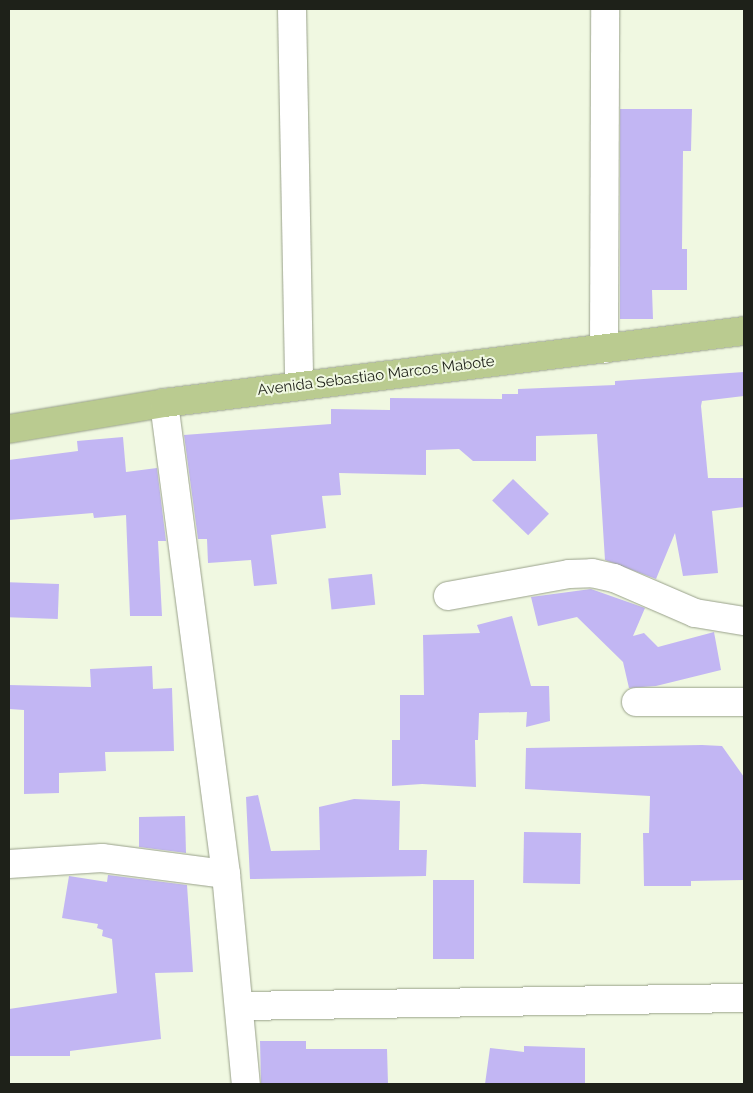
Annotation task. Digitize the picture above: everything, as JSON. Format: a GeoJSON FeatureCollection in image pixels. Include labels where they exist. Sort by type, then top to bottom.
{"type":"FeatureCollection","features":[{"type":"Feature","properties":{"kind":"main road","name":"Avenida Sebastiao Marcos Mabote"},"geometry":{"type":"LineString","coordinates":[[9,429],[164,403],[744,331]]}},
{"type":"Feature","properties":{"kind":"street"},"geometry":{"type":"LineString","coordinates":[[292,9],[299,386]]}},
{"type":"Feature","properties":{"kind":"street"},"geometry":{"type":"LineString","coordinates":[[604,349],[605,9]]}},
{"type":"Feature","properties":{"kind":"street"},"geometry":{"type":"LineString","coordinates":[[164,403],[226,874],[246,1084]]}},
{"type":"Feature","properties":{"kind":"street"},"geometry":{"type":"LineString","coordinates":[[448,596],[569,574],[592,573],[614,578],[695,613],[744,621]]}},
{"type":"Feature","properties":{"kind":"street"},"geometry":{"type":"LineString","coordinates":[[636,702],[744,702]]}},
{"type":"Feature","properties":{"kind":"street"},"geometry":{"type":"LineString","coordinates":[[9,864],[102,858],[226,874]]}},
{"type":"Feature","properties":{"kind":"street"},"geometry":{"type":"LineString","coordinates":[[240,1006],[744,998]]}},
{"type":"Feature","properties":{"kind":"building"},"geometry":{"type":"Polygon","coordinates":[[[620,109],[692,109],[691,151],[683,151],[682,249],[687,249],[687,290],[652,290],[653,319],[620,319],[620,109]]]}},
{"type":"Feature","properties":{"kind":"building"},"geometry":{"type":"Polygon","coordinates":[[[744,372],[744,396],[702,401],[701,406],[708,478],[744,478],[744,507],[712,511],[718,573],[683,576],[675,533],[656,579],[605,560],[597,434],[536,436],[536,461],[473,461],[459,449],[426,450],[426,475],[339,473],[341,495],[322,496],[326,528],[271,535],[277,584],[254,586],[251,560],[208,563],[207,539],[198,539],[184,435],[331,424],[331,409],[390,410],[390,398],[502,399],[502,394],[518,394],[518,389],[615,385],[615,381],[744,372]]]}},
{"type":"Feature","properties":{"kind":"building"},"geometry":{"type":"Polygon","coordinates":[[[123,437],[126,472],[157,468],[166,541],[158,541],[162,616],[130,616],[126,515],[94,518],[93,513],[9,520],[9,460],[78,451],[77,441],[123,437]]]}},
{"type":"Feature","properties":{"kind":"building"},"geometry":{"type":"Polygon","coordinates":[[[513,479],[549,514],[528,535],[492,501],[513,479]]]}},
{"type":"Feature","properties":{"kind":"building"},"geometry":{"type":"Polygon","coordinates":[[[372,574],[375,605],[331,609],[328,579],[372,574]]]}},
{"type":"Feature","properties":{"kind":"building"},"geometry":{"type":"Polygon","coordinates":[[[9,582],[59,584],[58,619],[9,617],[9,582]]]}},
{"type":"Feature","properties":{"kind":"building"},"geometry":{"type":"Polygon","coordinates":[[[591,589],[645,608],[633,636],[644,633],[658,647],[714,632],[721,670],[656,686],[629,688],[623,662],[577,617],[538,626],[531,597],[591,589]]]}},
{"type":"Feature","properties":{"kind":"building"},"geometry":{"type":"Polygon","coordinates":[[[512,616],[531,686],[549,686],[550,721],[526,727],[527,712],[479,713],[478,740],[475,740],[476,787],[422,784],[392,786],[392,740],[400,740],[400,695],[424,695],[423,635],[480,633],[477,625],[512,616]]]}},
{"type":"Feature","properties":{"kind":"building"},"geometry":{"type":"Polygon","coordinates":[[[152,666],[153,689],[172,688],[174,751],[105,752],[106,771],[59,773],[59,793],[24,794],[24,710],[9,709],[9,685],[91,687],[90,669],[152,666]]]}},
{"type":"Feature","properties":{"kind":"building"},"geometry":{"type":"Polygon","coordinates":[[[722,746],[744,777],[744,880],[691,881],[691,886],[644,886],[643,833],[649,833],[650,796],[525,789],[526,748],[722,746]]]}},
{"type":"Feature","properties":{"kind":"building"},"geometry":{"type":"Polygon","coordinates":[[[258,795],[271,851],[320,850],[319,807],[354,799],[400,801],[399,850],[427,850],[426,876],[250,879],[246,797],[258,795]]]}},
{"type":"Feature","properties":{"kind":"building"},"geometry":{"type":"Polygon","coordinates":[[[185,816],[186,853],[139,847],[139,817],[185,816]]]}},
{"type":"Feature","properties":{"kind":"building"},"geometry":{"type":"Polygon","coordinates":[[[524,832],[581,833],[580,884],[523,883],[524,832]]]}},
{"type":"Feature","properties":{"kind":"building"},"geometry":{"type":"Polygon","coordinates":[[[108,875],[187,885],[193,972],[155,973],[161,1039],[70,1051],[70,1056],[9,1056],[9,1009],[117,993],[112,939],[102,936],[103,930],[97,928],[98,924],[62,918],[69,876],[107,882],[108,875]]]}},
{"type":"Feature","properties":{"kind":"building"},"geometry":{"type":"Polygon","coordinates":[[[433,880],[474,880],[474,959],[433,959],[433,880]]]}},
{"type":"Feature","properties":{"kind":"building"},"geometry":{"type":"Polygon","coordinates":[[[260,1041],[306,1041],[306,1049],[387,1049],[388,1084],[261,1084],[260,1041]]]}},
{"type":"Feature","properties":{"kind":"building"},"geometry":{"type":"Polygon","coordinates":[[[524,1046],[585,1048],[585,1084],[485,1084],[490,1048],[524,1052],[524,1046]]]}}]}
